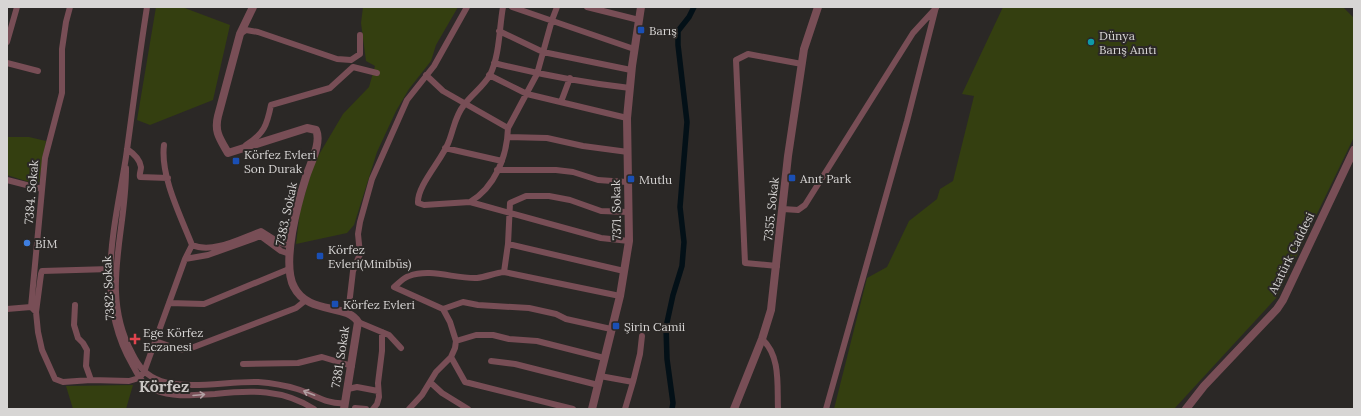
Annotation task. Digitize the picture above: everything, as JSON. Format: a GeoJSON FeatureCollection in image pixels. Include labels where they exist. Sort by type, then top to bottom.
{"type":"FeatureCollection","features":[{"type":"Feature","properties":{"kind":"street"},"geometry":{"type":"LineString","coordinates":[[7,42],[17,7]]}},
{"type":"Feature","properties":{"kind":"street","name":"7384. Sokak"},"geometry":{"type":"LineString","coordinates":[[31,307],[45,158],[62,93],[62,49],[70,7]]}},
{"type":"Feature","properties":{"kind":"street","name":"7382: Sokak"},"geometry":{"type":"LineString","coordinates":[[147,7],[126,159],[111,246],[111,304],[114,319],[126,355],[139,378],[146,386],[155,390],[191,396],[252,392],[280,394],[293,397],[314,409]]}},
{"type":"Feature","properties":{"kind":"street"},"geometry":{"type":"LineString","coordinates":[[240,34],[253,7]]}},
{"type":"Feature","properties":{"kind":"street"},"geometry":{"type":"LineString","coordinates":[[348,314],[353,271],[360,254],[358,234],[365,201],[398,119],[414,90],[434,66],[466,7]]}},
{"type":"Feature","properties":{"kind":"street"},"geometry":{"type":"LineString","coordinates":[[503,7],[499,31],[500,39],[490,75],[475,95],[465,104],[454,121],[445,148],[421,190],[418,203],[424,205],[470,202],[509,214],[527,217],[549,225],[601,238],[629,241]]}},
{"type":"Feature","properties":{"kind":"street"},"geometry":{"type":"LineString","coordinates":[[512,7],[552,20],[578,31],[634,49]]}},
{"type":"Feature","properties":{"kind":"street"},"geometry":{"type":"LineString","coordinates":[[470,202],[488,188],[502,161],[508,137],[508,128],[537,74],[557,7]]}},
{"type":"Feature","properties":{"kind":"street"},"geometry":{"type":"LineString","coordinates":[[586,7],[639,20]]}},
{"type":"Feature","properties":{"kind":"street","name":"7371. Sokak"},"geometry":{"type":"LineString","coordinates":[[592,409],[620,296],[629,241],[626,118],[631,70],[641,7]]}},
{"type":"Feature","properties":{"kind":"street","name":"7355. Sokak"},"geometry":{"type":"LineString","coordinates":[[734,409],[762,339],[771,310],[788,156],[804,49],[818,7]]}},
{"type":"Feature","properties":{"kind":"street"},"geometry":{"type":"LineString","coordinates":[[783,209],[798,210],[805,205],[913,33],[936,7]]}},
{"type":"Feature","properties":{"kind":"street"},"geometry":{"type":"LineString","coordinates":[[826,409],[907,121],[936,7]]}},
{"type":"Feature","properties":{"kind":"street"},"geometry":{"type":"LineString","coordinates":[[240,34],[246,30],[258,32],[337,59],[351,60],[360,54],[360,34]]}},
{"type":"Feature","properties":{"kind":"street"},"geometry":{"type":"LineString","coordinates":[[499,31],[543,52],[631,70]]}},
{"type":"Feature","properties":{"kind":"street","name":"7383. Sokak"},"geometry":{"type":"LineString","coordinates":[[240,34],[216,126],[217,135],[228,153],[307,128],[316,130],[318,135],[315,152],[296,214],[290,250],[290,268],[293,287],[310,304],[348,314]]}},
{"type":"Feature","properties":{"kind":"street"},"geometry":{"type":"LineString","coordinates":[[777,266],[744,263],[736,60],[748,54],[802,64]]}},
{"type":"Feature","properties":{"kind":"street"},"geometry":{"type":"LineString","coordinates":[[494,63],[537,74],[552,74],[630,88]]}},
{"type":"Feature","properties":{"kind":"street"},"geometry":{"type":"LineString","coordinates":[[7,64],[38,71]]}},
{"type":"Feature","properties":{"kind":"street"},"geometry":{"type":"LineString","coordinates":[[243,147],[257,138],[265,129],[271,105],[330,88],[353,67],[377,72]]}},
{"type":"Feature","properties":{"kind":"street"},"geometry":{"type":"LineString","coordinates":[[426,75],[443,91],[508,128]]}},
{"type":"Feature","properties":{"kind":"street"},"geometry":{"type":"LineString","coordinates":[[490,75],[527,94],[626,118]]}},
{"type":"Feature","properties":{"kind":"street"},"geometry":{"type":"LineString","coordinates":[[561,102],[570,78]]}},
{"type":"Feature","properties":{"kind":"street"},"geometry":{"type":"LineString","coordinates":[[508,137],[547,138],[583,146],[628,152]]}},
{"type":"Feature","properties":{"kind":"street"},"geometry":{"type":"LineString","coordinates":[[110,269],[42,271],[40,274],[36,312],[38,332],[42,350],[55,379],[63,382],[91,380],[129,381],[139,378],[144,372],[185,259],[192,245],[168,178],[163,157],[164,145]]}},
{"type":"Feature","properties":{"kind":"street"},"geometry":{"type":"LineString","coordinates":[[127,148],[135,155],[139,162],[141,169],[140,177],[168,178]]}},
{"type":"Feature","properties":{"kind":"street"},"geometry":{"type":"LineString","coordinates":[[445,148],[502,161]]}},
{"type":"Feature","properties":{"kind":"street","name":"Atatürk Caddesi"},"geometry":{"type":"LineString","coordinates":[[1186,409],[1204,386],[1277,309],[1283,300],[1354,150]]}},
{"type":"Feature","properties":{"kind":"street","name":"7382: Sokak"},"geometry":{"type":"LineString","coordinates":[[126,159],[126,178],[116,261],[117,296],[122,330],[132,353],[144,372]]}},
{"type":"Feature","properties":{"kind":"street"},"geometry":{"type":"LineString","coordinates":[[497,170],[556,170],[573,172],[598,180],[627,182]]}},
{"type":"Feature","properties":{"kind":"street"},"geometry":{"type":"LineString","coordinates":[[7,180],[42,189]]}},
{"type":"Feature","properties":{"kind":"street"},"geometry":{"type":"LineString","coordinates":[[504,272],[508,244],[510,203],[526,196],[549,196],[570,200],[601,211],[628,212]]}},
{"type":"Feature","properties":{"kind":"street"},"geometry":{"type":"LineString","coordinates":[[192,245],[201,248],[212,248],[261,231],[290,250]]}},
{"type":"Feature","properties":{"kind":"street"},"geometry":{"type":"LineString","coordinates":[[185,259],[208,255],[262,237],[281,252],[290,250]]}},
{"type":"Feature","properties":{"kind":"street"},"geometry":{"type":"LineString","coordinates":[[508,244],[624,271]]}},
{"type":"Feature","properties":{"kind":"street"},"geometry":{"type":"LineString","coordinates":[[169,303],[204,304],[290,268]]}},
{"type":"Feature","properties":{"kind":"street"},"geometry":{"type":"LineString","coordinates":[[409,409],[422,395],[445,362],[451,357],[456,341],[450,322],[442,309],[394,287],[408,276],[436,273],[478,278],[493,273],[504,272],[524,278],[620,296]]}},
{"type":"Feature","properties":{"kind":"street"},"geometry":{"type":"LineString","coordinates":[[155,341],[181,350],[186,350],[296,308],[306,300]]}},
{"type":"Feature","properties":{"kind":"street"},"geometry":{"type":"LineString","coordinates":[[442,309],[463,302],[478,305],[529,308],[556,314],[566,319],[611,329]]}},
{"type":"Feature","properties":{"kind":"street"},"geometry":{"type":"LineString","coordinates":[[75,305],[74,325],[78,338],[84,343],[87,350],[86,366],[91,380]]}},
{"type":"Feature","properties":{"kind":"street"},"geometry":{"type":"LineString","coordinates":[[7,309],[31,307],[36,312]]}},
{"type":"Feature","properties":{"kind":"street","name":"7381. Sokak"},"geometry":{"type":"LineString","coordinates":[[345,406],[358,322],[355,317],[348,314]]}},
{"type":"Feature","properties":{"kind":"street"},"geometry":{"type":"LineString","coordinates":[[358,322],[393,338],[395,343],[401,348]]}},
{"type":"Feature","properties":{"kind":"street"},"geometry":{"type":"LineString","coordinates":[[373,409],[377,404],[382,351],[382,332]]}},
{"type":"Feature","properties":{"kind":"street"},"geometry":{"type":"LineString","coordinates":[[456,341],[476,335],[493,335],[509,339],[537,341],[604,358]]}},
{"type":"Feature","properties":{"kind":"street"},"geometry":{"type":"LineString","coordinates":[[625,409],[640,354],[642,336]]}},
{"type":"Feature","properties":{"kind":"street"},"geometry":{"type":"LineString","coordinates":[[762,339],[771,346],[775,361],[778,409]]}},
{"type":"Feature","properties":{"kind":"street"},"geometry":{"type":"LineString","coordinates":[[243,364],[298,363],[322,357],[352,366]]}},
{"type":"Feature","properties":{"kind":"street"},"geometry":{"type":"LineString","coordinates":[[451,357],[465,382],[573,409]]}},
{"type":"Feature","properties":{"kind":"street"},"geometry":{"type":"LineString","coordinates":[[491,361],[515,364],[598,385]]}},
{"type":"Feature","properties":{"kind":"street"},"geometry":{"type":"LineString","coordinates":[[144,372],[160,381],[179,384],[257,382],[275,384],[296,388],[326,401],[345,406]]}},
{"type":"Feature","properties":{"kind":"street"},"geometry":{"type":"LineString","coordinates":[[600,376],[633,382]]}},
{"type":"Feature","properties":{"kind":"street"},"geometry":{"type":"LineString","coordinates":[[430,382],[442,393],[468,409]]}},
{"type":"Feature","properties":{"kind":"street"},"geometry":{"type":"LineString","coordinates":[[348,389],[357,387],[378,391]]}},
{"type":"Feature","properties":{"kind":"street"},"geometry":{"type":"LineString","coordinates":[[355,408],[366,409]]}},
{"type":"Feature","properties":{"kind":"green space"},"geometry":{"type":"Polygon","coordinates":[[[156,7],[182,7],[230,25],[213,100],[150,125],[137,120],[156,7]]]}},
{"type":"Feature","properties":{"kind":"green space"},"geometry":{"type":"Polygon","coordinates":[[[363,7],[458,7],[436,45],[431,61],[409,89],[396,111],[377,152],[354,225],[347,233],[296,244],[300,211],[314,163],[343,114],[369,87],[375,66],[366,61],[361,23],[363,7]]]}},
{"type":"Feature","properties":{"kind":"green space"},"geometry":{"type":"Polygon","coordinates":[[[1003,7],[1343,7],[1354,18],[1354,137],[1277,297],[1174,409],[834,409],[867,278],[887,267],[909,221],[937,199],[940,189],[953,181],[974,96],[962,94],[1003,7]]]}},
{"type":"Feature","properties":{"kind":"green space"},"geometry":{"type":"Polygon","coordinates":[[[7,137],[29,137],[46,141],[39,182],[35,184],[7,175],[7,137]]]}},
{"type":"Feature","properties":{"kind":"green space"},"geometry":{"type":"Polygon","coordinates":[[[133,385],[126,409],[73,409],[66,386],[133,385]]]}},
{"type":"Feature","properties":{"kind":"waterway"},"geometry":{"type":"LineString","coordinates":[[672,409],[673,403],[667,359],[666,327],[673,295],[682,266],[684,242],[680,207],[687,122],[678,45],[678,31],[689,17],[694,7]]}},
{"type":"Feature","properties":{"kind":"place","name":"Barış"},"geometry":{"type":"Point","coordinates":[641,30]}},
{"type":"Feature","properties":{"kind":"place","name":"Dünya Barış Anıtı"},"geometry":{"type":"Point","coordinates":[1091,42]}},
{"type":"Feature","properties":{"kind":"place","name":"Körfez Evleri Son Durak"},"geometry":{"type":"Point","coordinates":[236,161]}},
{"type":"Feature","properties":{"kind":"place","name":"Anıt Park"},"geometry":{"type":"Point","coordinates":[792,178]}},
{"type":"Feature","properties":{"kind":"place","name":"Mutlu"},"geometry":{"type":"Point","coordinates":[631,179]}},
{"type":"Feature","properties":{"kind":"place","name":"BİM"},"geometry":{"type":"Point","coordinates":[27,243]}},
{"type":"Feature","properties":{"kind":"place","name":"Körfez Evleri(Minibüs)"},"geometry":{"type":"Point","coordinates":[320,256]}},
{"type":"Feature","properties":{"kind":"place","name":"Körfez Evleri"},"geometry":{"type":"Point","coordinates":[335,304]}},
{"type":"Feature","properties":{"kind":"place","name":"Şirin Camii"},"geometry":{"type":"Point","coordinates":[616,326]}},
{"type":"Feature","properties":{"kind":"place","name":"Ege Körfez Eczanesi"},"geometry":{"type":"Point","coordinates":[135,339]}},
{"type":"Feature","properties":{"kind":"district","name":"Körfez"},"geometry":{"type":"Point","coordinates":[164,386]}}]}
